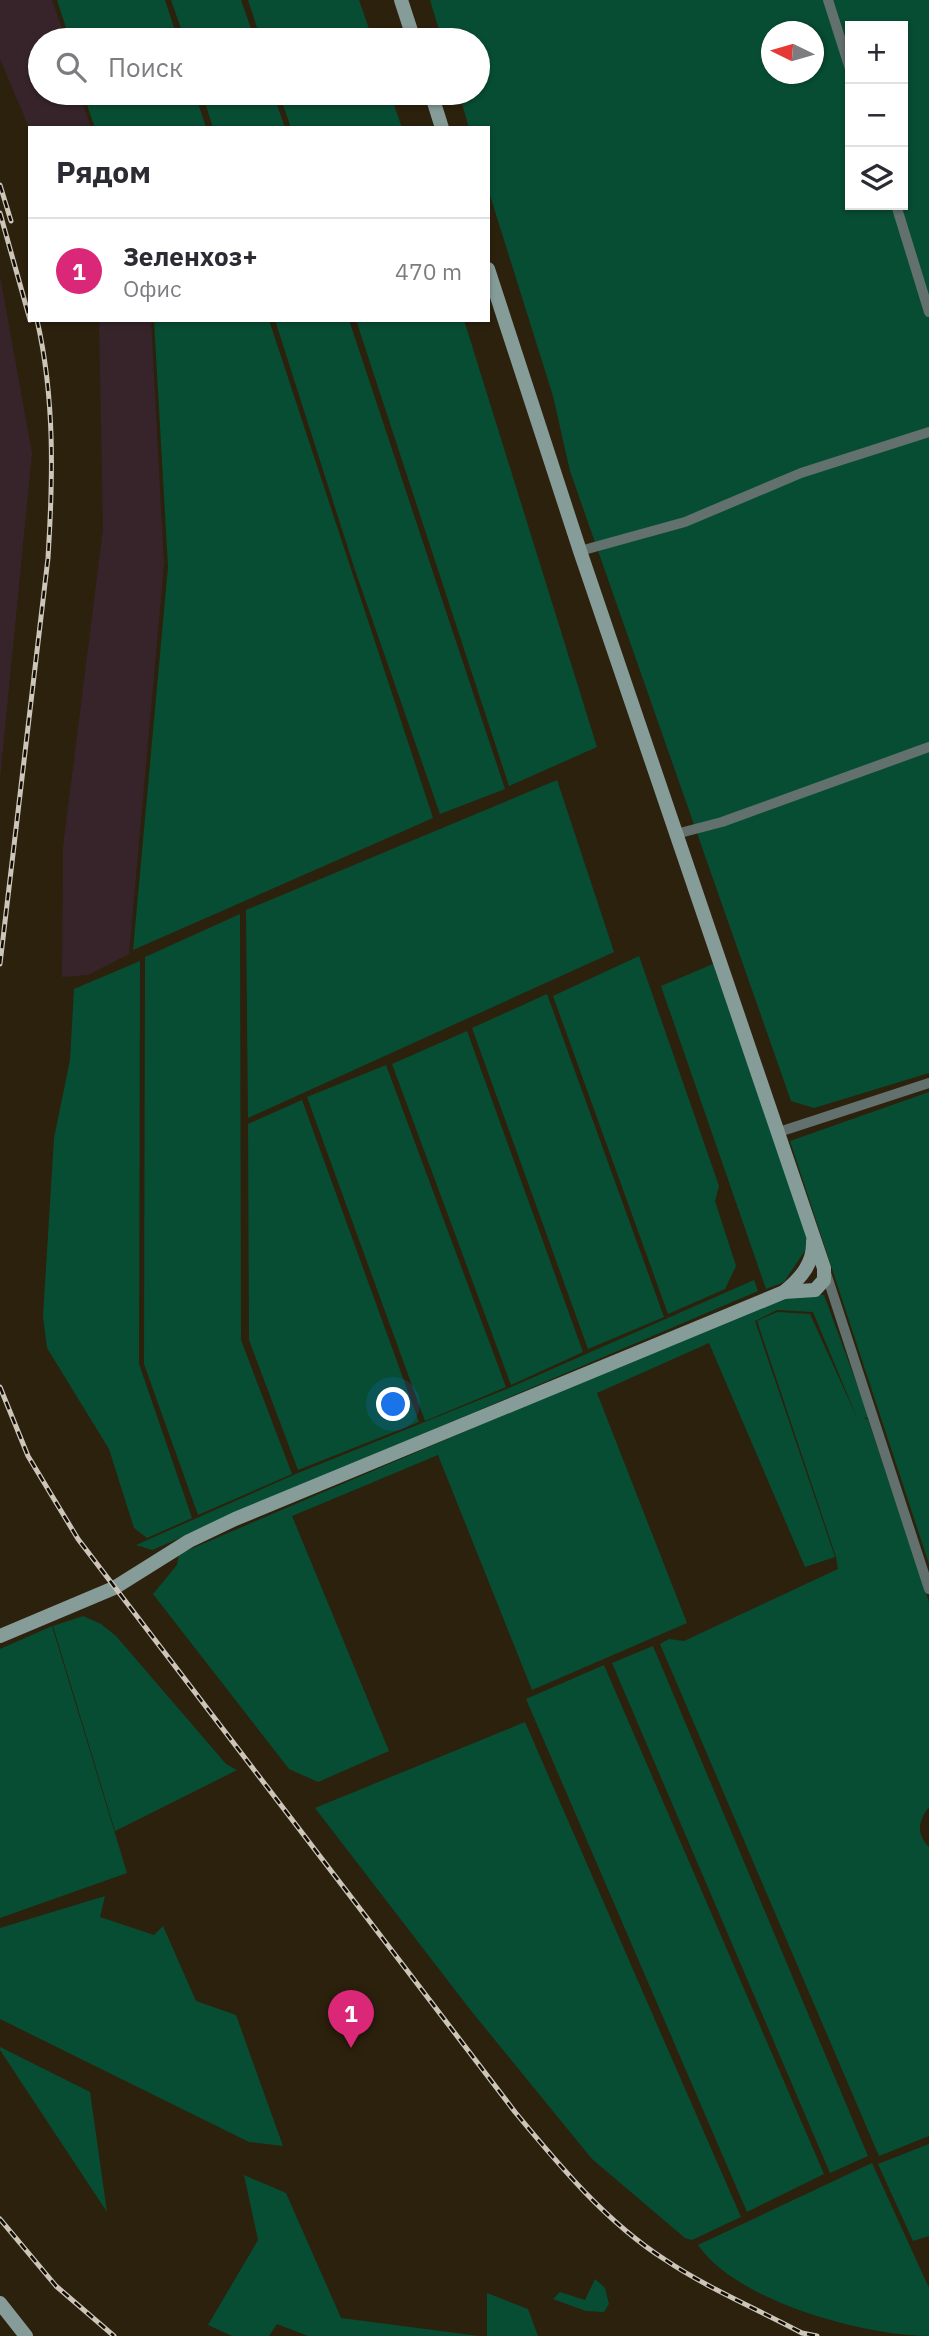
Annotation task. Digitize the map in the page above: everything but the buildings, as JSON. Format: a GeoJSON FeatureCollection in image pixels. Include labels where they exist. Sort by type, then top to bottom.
{"type":"FeatureCollection","features":[{"type":"Feature","properties":{"kind":"main road"},"geometry":{"type":"LineString","coordinates":[[401,0],[410,28]]}},
{"type":"Feature","properties":{"kind":"main road"},"geometry":{"type":"LineString","coordinates":[[435,105],[441,126]]}},
{"type":"Feature","properties":{"kind":"main road"},"geometry":{"type":"LineString","coordinates":[[0,1636],[114,1588],[189,1541],[235,1519],[784,1292],[815,1290],[824,1280],[824,1268],[813,1234],[580,551],[490,275]]}},
{"type":"Feature","properties":{"kind":"main road"},"geometry":{"type":"LineString","coordinates":[[784,1292],[808,1266],[814,1250],[813,1234]]}},
{"type":"Feature","properties":{"kind":"main road"},"geometry":{"type":"LineString","coordinates":[[0,2303],[26,2336]]}},
{"type":"Feature","properties":{"kind":"street"},"geometry":{"type":"LineString","coordinates":[[828,0],[845,53]]}},
{"type":"Feature","properties":{"kind":"street"},"geometry":{"type":"LineString","coordinates":[[898,210],[929,312]]}},
{"type":"Feature","properties":{"kind":"street"},"geometry":{"type":"LineString","coordinates":[[580,551],[685,522],[801,473],[929,432]]}},
{"type":"Feature","properties":{"kind":"street"},"geometry":{"type":"LineString","coordinates":[[676,834],[722,822],[929,747]]}},
{"type":"Feature","properties":{"kind":"street"},"geometry":{"type":"LineString","coordinates":[[779,1132],[929,1083]]}},
{"type":"Feature","properties":{"kind":"street"},"geometry":{"type":"LineString","coordinates":[[824,1268],[929,1590]]}},
{"type":"Feature","properties":{"kind":"shaded area"},"geometry":{"type":"Polygon","coordinates":[[[0,0],[52,0],[62,28],[28,28],[28,105],[83,105],[90,126],[28,126],[0,59],[0,0]]]}},
{"type":"Feature","properties":{"kind":"shaded area"},"geometry":{"type":"Polygon","coordinates":[[[0,276],[32,453],[0,779],[0,276]]]}},
{"type":"Feature","properties":{"kind":"shaded area"},"geometry":{"type":"Polygon","coordinates":[[[99,322],[151,322],[164,564],[129,954],[88,975],[62,977],[63,847],[103,529],[99,322]]]}},
{"type":"Feature","properties":{"kind":"green space"},"geometry":{"type":"Polygon","coordinates":[[[57,0],[165,0],[174,28],[66,28],[57,0]]]}},
{"type":"Feature","properties":{"kind":"green space"},"geometry":{"type":"Polygon","coordinates":[[[171,0],[241,0],[251,28],[181,28],[171,0]]]}},
{"type":"Feature","properties":{"kind":"green space"},"geometry":{"type":"Polygon","coordinates":[[[248,0],[359,0],[369,28],[257,28],[248,0]]]}},
{"type":"Feature","properties":{"kind":"green space"},"geometry":{"type":"Polygon","coordinates":[[[430,0],[929,0],[929,1073],[814,1108],[791,1101],[570,471],[553,396],[490,195],[490,126],[468,126],[462,105],[490,105],[490,28],[438,28],[430,0]]]}},
{"type":"Feature","properties":{"kind":"green space"},"geometry":{"type":"Polygon","coordinates":[[[87,105],[199,105],[205,126],[94,126],[87,105]]]}},
{"type":"Feature","properties":{"kind":"green space"},"geometry":{"type":"Polygon","coordinates":[[[206,105],[277,105],[284,126],[212,126],[206,105]]]}},
{"type":"Feature","properties":{"kind":"green space"},"geometry":{"type":"Polygon","coordinates":[[[283,105],[394,105],[401,126],[290,126],[283,105]]]}},
{"type":"Feature","properties":{"kind":"green space"},"geometry":{"type":"Polygon","coordinates":[[[154,322],[270,322],[433,818],[133,950],[168,567],[154,322]]]}},
{"type":"Feature","properties":{"kind":"green space"},"geometry":{"type":"Polygon","coordinates":[[[276,322],[350,322],[505,789],[440,814],[355,570],[276,322]]]}},
{"type":"Feature","properties":{"kind":"green space"},"geometry":{"type":"Polygon","coordinates":[[[357,322],[465,322],[597,747],[509,786],[357,322]]]}},
{"type":"Feature","properties":{"kind":"green space"},"geometry":{"type":"Polygon","coordinates":[[[557,780],[614,952],[248,1118],[246,910],[557,780]]]}},
{"type":"Feature","properties":{"kind":"green space"},"geometry":{"type":"Polygon","coordinates":[[[240,914],[241,1340],[292,1474],[198,1515],[144,1364],[145,957],[240,914]]]}},
{"type":"Feature","properties":{"kind":"green space"},"geometry":{"type":"Polygon","coordinates":[[[639,956],[719,1186],[715,1201],[736,1266],[725,1289],[668,1314],[553,996],[639,956]]]}},
{"type":"Feature","properties":{"kind":"green space"},"geometry":{"type":"Polygon","coordinates":[[[140,961],[139,1364],[192,1518],[147,1538],[134,1528],[109,1449],[47,1348],[43,1316],[54,1138],[70,1060],[74,989],[140,961]]]}},
{"type":"Feature","properties":{"kind":"green space"},"geometry":{"type":"Polygon","coordinates":[[[713,964],[810,1243],[784,1282],[766,1289],[661,986],[713,964]]]}},
{"type":"Feature","properties":{"kind":"green space"},"geometry":{"type":"Polygon","coordinates":[[[547,994],[664,1317],[588,1349],[472,1028],[547,994]]]}},
{"type":"Feature","properties":{"kind":"green space"},"geometry":{"type":"Polygon","coordinates":[[[467,1031],[583,1352],[511,1385],[392,1064],[467,1031]]]}},
{"type":"Feature","properties":{"kind":"green space"},"geometry":{"type":"Polygon","coordinates":[[[386,1065],[506,1387],[425,1421],[307,1097],[386,1065]]]}},
{"type":"Feature","properties":{"kind":"green space"},"geometry":{"type":"Polygon","coordinates":[[[929,1092],[929,1564],[790,1141],[929,1092]]]}},
{"type":"Feature","properties":{"kind":"green space"},"geometry":{"type":"Polygon","coordinates":[[[302,1100],[419,1422],[298,1470],[249,1340],[248,1124],[302,1100]]]}},
{"type":"Feature","properties":{"kind":"green space"},"geometry":{"type":"Polygon","coordinates":[[[754,1280],[758,1291],[152,1550],[136,1545],[298,1473],[509,1388],[754,1280]]]}},
{"type":"Feature","properties":{"kind":"green space"},"geometry":{"type":"Polygon","coordinates":[[[786,1294],[824,1295],[869,1417],[863,1419],[868,1419],[929,1602],[929,1807],[923,1817],[920,1832],[929,1847],[929,2136],[879,2156],[660,1644],[669,1639],[684,1641],[838,1569],[836,1557],[757,1321],[777,1312],[810,1314],[858,1420],[813,1312],[777,1310],[755,1321],[835,1557],[805,1567],[709,1343],[597,1393],[687,1623],[532,1690],[438,1455],[292,1516],[389,1751],[318,1782],[289,1769],[153,1594],[177,1565],[179,1554],[786,1294]]]}},
{"type":"Feature","properties":{"kind":"green space"},"geometry":{"type":"Polygon","coordinates":[[[83,1616],[101,1624],[116,1636],[226,1764],[237,1770],[115,1831],[53,1626],[83,1616]]]}},
{"type":"Feature","properties":{"kind":"green space"},"geometry":{"type":"Polygon","coordinates":[[[52,1626],[127,1873],[0,1918],[0,1649],[52,1626]]]}},
{"type":"Feature","properties":{"kind":"green space"},"geometry":{"type":"Polygon","coordinates":[[[653,1646],[868,2156],[830,2173],[612,1663],[653,1646]]]}},
{"type":"Feature","properties":{"kind":"green space"},"geometry":{"type":"Polygon","coordinates":[[[604,1665],[824,2174],[747,2212],[526,1699],[604,1665]]]}},
{"type":"Feature","properties":{"kind":"green space"},"geometry":{"type":"Polygon","coordinates":[[[525,1722],[741,2217],[692,2240],[685,2238],[592,2159],[472,2012],[315,1808],[525,1722]]]}},
{"type":"Feature","properties":{"kind":"green space"},"geometry":{"type":"Polygon","coordinates":[[[105,1896],[100,1917],[154,1935],[163,1926],[196,2001],[236,2015],[283,2146],[249,2142],[0,2019],[0,1928],[105,1896]]]}},
{"type":"Feature","properties":{"kind":"green space"},"geometry":{"type":"Polygon","coordinates":[[[0,2047],[90,2092],[107,2212],[0,2050],[0,2047]]]}},
{"type":"Feature","properties":{"kind":"green space"},"geometry":{"type":"Polygon","coordinates":[[[929,2144],[929,2236],[913,2241],[878,2164],[929,2144]]]}},
{"type":"Feature","properties":{"kind":"green space"},"geometry":{"type":"Polygon","coordinates":[[[872,2163],[929,2288],[929,2336],[871,2330],[803,2312],[741,2283],[716,2265],[698,2245],[872,2163]]]}},
{"type":"Feature","properties":{"kind":"green space"},"geometry":{"type":"Polygon","coordinates":[[[244,2175],[286,2193],[341,2318],[479,2336],[308,2336],[277,2324],[269,2336],[232,2336],[208,2325],[258,2240],[244,2175]]]}},
{"type":"Feature","properties":{"kind":"green space"},"geometry":{"type":"Polygon","coordinates":[[[595,2279],[605,2288],[609,2304],[604,2312],[586,2311],[553,2299],[560,2292],[585,2300],[595,2279]]]}},
{"type":"Feature","properties":{"kind":"green space"},"geometry":{"type":"Polygon","coordinates":[[[487,2293],[528,2309],[538,2336],[487,2336],[487,2293]]]}},
{"type":"Feature","properties":{"kind":"railway"},"geometry":{"type":"LineString","coordinates":[[0,185],[11,221]]}},
{"type":"Feature","properties":{"kind":"railway"},"geometry":{"type":"LineString","coordinates":[[0,213],[28,313]]}},
{"type":"Feature","properties":{"kind":"railway"},"geometry":{"type":"LineString","coordinates":[[0,964],[48,558],[51,498],[50,409],[37,322]]}},
{"type":"Feature","properties":{"kind":"railway"},"geometry":{"type":"LineString","coordinates":[[0,1387],[28,1456],[78,1539],[515,2112],[549,2152],[603,2210],[642,2244],[680,2270],[715,2289],[802,2333],[817,2336]]}},
{"type":"Feature","properties":{"kind":"railway"},"geometry":{"type":"LineString","coordinates":[[0,2219],[56,2286],[114,2336]]}},
{"type":"Feature","properties":{"kind":"place","name":"Зеленхоз+"},"geometry":{"type":"Point","coordinates":[351,2048]}}]}
